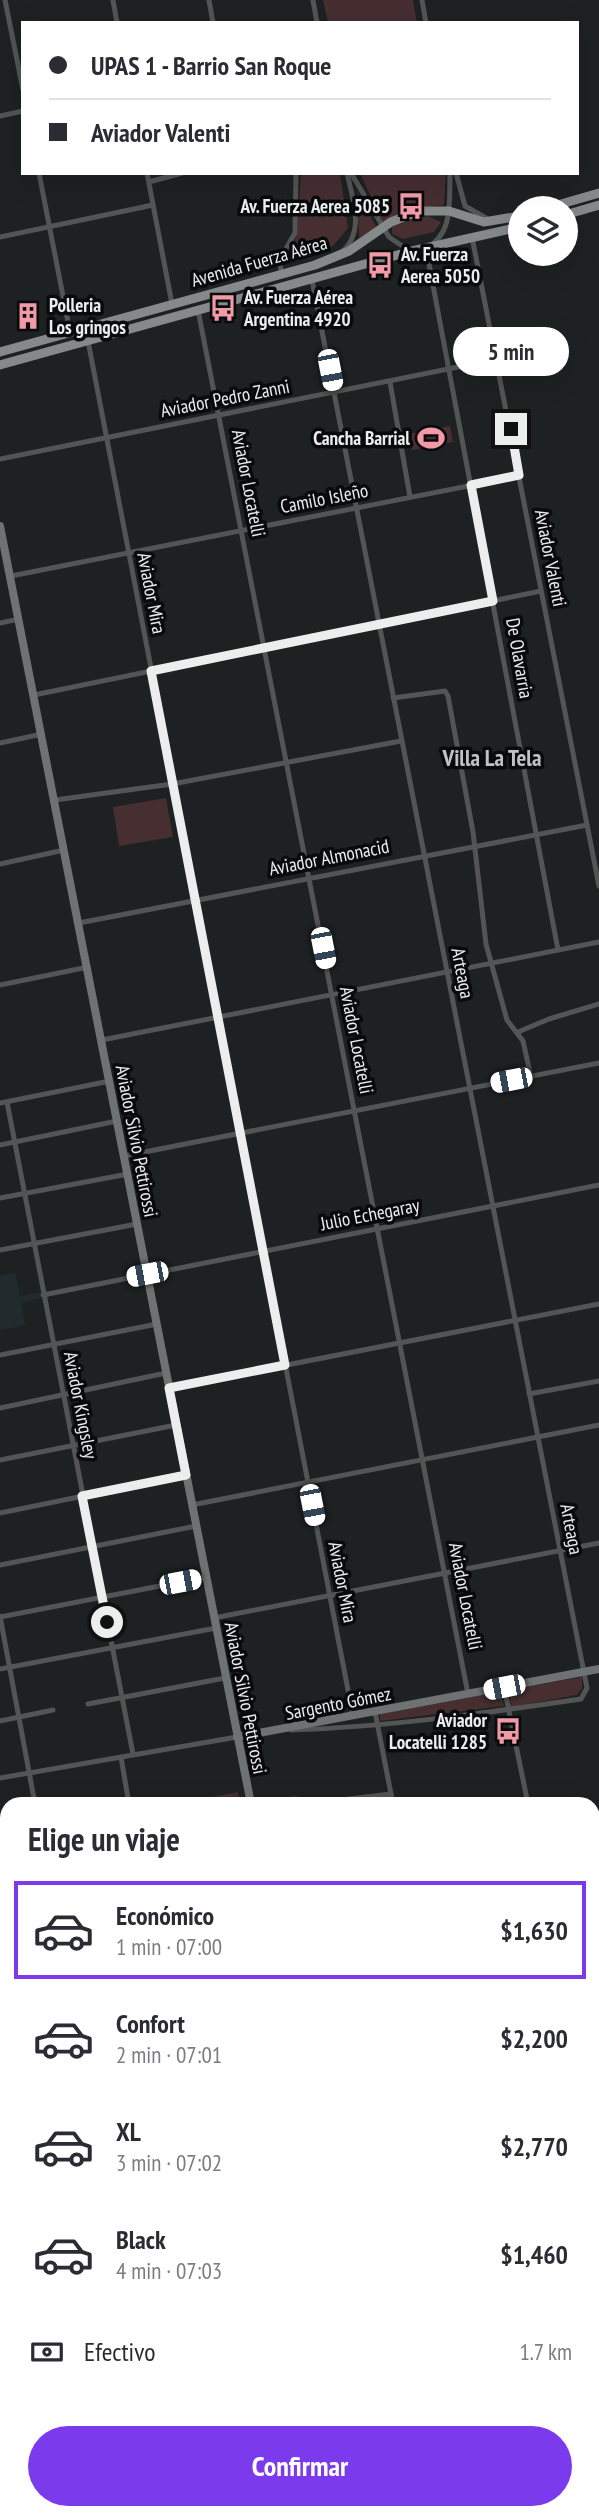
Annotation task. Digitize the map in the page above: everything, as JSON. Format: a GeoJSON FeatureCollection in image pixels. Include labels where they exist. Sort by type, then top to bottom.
{"type":"FeatureCollection","features":[{"type":"Feature","properties":{"kind":"main road"},"geometry":{"type":"LineString","coordinates":[[578,199],[599,193]]}},
{"type":"Feature","properties":{"kind":"main road"},"geometry":{"type":"LineString","coordinates":[[578,211],[599,205]]}},
{"type":"Feature","properties":{"kind":"main road","name":"Avenida Fuerza Aérea"},"geometry":{"type":"LineString","coordinates":[[0,352],[336,257],[356,248],[382,228],[419,211],[449,211],[473,220],[508,218]]}},
{"type":"Feature","properties":{"kind":"main road","name":"Avenida Fuerza Aérea"},"geometry":{"type":"LineString","coordinates":[[0,365],[412,251],[508,230]]}},
{"type":"Feature","properties":{"kind":"main road","name":"Aviador Silvio Pettirossi"},"geometry":{"type":"LineString","coordinates":[[0,526],[250,1797]]}},
{"type":"Feature","properties":{"kind":"main road","name":"Sargento Gómez"},"geometry":{"type":"LineString","coordinates":[[237,1737],[599,1669]]}},
{"type":"Feature","properties":{"kind":"street"},"geometry":{"type":"LineString","coordinates":[[3,0],[21,81]]}},
{"type":"Feature","properties":{"kind":"street"},"geometry":{"type":"LineString","coordinates":[[113,0],[117,21]]}},
{"type":"Feature","properties":{"kind":"street"},"geometry":{"type":"LineString","coordinates":[[209,0],[214,21]]}},
{"type":"Feature","properties":{"kind":"street"},"geometry":{"type":"LineString","coordinates":[[313,0],[317,21]]}},
{"type":"Feature","properties":{"kind":"street"},"geometry":{"type":"LineString","coordinates":[[422,0],[426,21]]}},
{"type":"Feature","properties":{"kind":"street"},"geometry":{"type":"LineString","coordinates":[[0,116],[21,111]]}},
{"type":"Feature","properties":{"kind":"street"},"geometry":{"type":"LineString","coordinates":[[39,175],[70,332]]}},
{"type":"Feature","properties":{"kind":"street"},"geometry":{"type":"LineString","coordinates":[[147,175],[172,304]]}},
{"type":"Feature","properties":{"kind":"street"},"geometry":{"type":"LineString","coordinates":[[149,182],[175,175]]}},
{"type":"Feature","properties":{"kind":"street"},"geometry":{"type":"LineString","coordinates":[[282,274],[279,261],[295,233],[293,212],[296,175]]}},
{"type":"Feature","properties":{"kind":"street"},"geometry":{"type":"LineString","coordinates":[[336,257],[349,245],[356,226],[349,175]]}},
{"type":"Feature","properties":{"kind":"street"},"geometry":{"type":"LineString","coordinates":[[350,175],[382,228],[396,244],[412,251]]}},
{"type":"Feature","properties":{"kind":"street"},"geometry":{"type":"LineString","coordinates":[[426,248],[442,236],[449,211],[450,175]]}},
{"type":"Feature","properties":{"kind":"street"},"geometry":{"type":"LineString","coordinates":[[457,175],[466,206],[474,214],[495,221]]}},
{"type":"Feature","properties":{"kind":"street"},"geometry":{"type":"LineString","coordinates":[[0,237],[153,205]]}},
{"type":"Feature","properties":{"kind":"street","name":"Aviador Valenti"},"geometry":{"type":"LineString","coordinates":[[472,237],[599,886]]}},
{"type":"Feature","properties":{"kind":"street","name":"De Olavarria"},"geometry":{"type":"LineString","coordinates":[[426,248],[558,950]]}},
{"type":"Feature","properties":{"kind":"street","name":"Arteaga"},"geometry":{"type":"LineString","coordinates":[[312,280],[584,1672]]}},
{"type":"Feature","properties":{"kind":"street","name":"Aviador Locatelli"},"geometry":{"type":"LineString","coordinates":[[198,310],[468,1694]]}},
{"type":"Feature","properties":{"kind":"street","name":"Aviador Mira"},"geometry":{"type":"LineString","coordinates":[[88,341],[353,1716]]}},
{"type":"Feature","properties":{"kind":"street","name":"Aviador Pedro Zanni"},"geometry":{"type":"LineString","coordinates":[[0,459],[498,359]]}},
{"type":"Feature","properties":{"kind":"street"},"geometry":{"type":"LineString","coordinates":[[390,382],[411,497]]}},
{"type":"Feature","properties":{"kind":"street","name":"Camilo Isleño"},"geometry":{"type":"LineString","coordinates":[[11,576],[519,475]]}},
{"type":"Feature","properties":{"kind":"street"},"geometry":{"type":"LineString","coordinates":[[34,695],[541,591]]}},
{"type":"Feature","properties":{"kind":"street"},"geometry":{"type":"LineString","coordinates":[[0,623],[19,619]]}},
{"type":"Feature","properties":{"kind":"street"},"geometry":{"type":"LineString","coordinates":[[393,698],[445,691],[448,696],[475,846],[479,906],[507,1020],[523,1041],[531,1077]]}},
{"type":"Feature","properties":{"kind":"street"},"geometry":{"type":"LineString","coordinates":[[0,743],[42,734]]}},
{"type":"Feature","properties":{"kind":"street"},"geometry":{"type":"LineString","coordinates":[[55,800],[172,784],[401,741]]}},
{"type":"Feature","properties":{"kind":"street","name":"Aviador Almonacid"},"geometry":{"type":"LineString","coordinates":[[79,923],[587,825]]}},
{"type":"Feature","properties":{"kind":"street"},"geometry":{"type":"LineString","coordinates":[[0,864],[64,850]]}},
{"type":"Feature","properties":{"kind":"street"},"geometry":{"type":"LineString","coordinates":[[102,1040],[599,942]]}},
{"type":"Feature","properties":{"kind":"street"},"geometry":{"type":"LineString","coordinates":[[0,985],[88,967]]}},
{"type":"Feature","properties":{"kind":"street"},"geometry":{"type":"LineString","coordinates":[[518,1032],[549,1018],[599,1004]]}},
{"type":"Feature","properties":{"kind":"street"},"geometry":{"type":"LineString","coordinates":[[124,1156],[599,1063]]}},
{"type":"Feature","properties":{"kind":"street"},"geometry":{"type":"LineString","coordinates":[[3,1102],[110,1081]]}},
{"type":"Feature","properties":{"kind":"street","name":"Aviador Kingsley"},"geometry":{"type":"LineString","coordinates":[[3,1102],[14,1142],[133,1754]]}},
{"type":"Feature","properties":{"kind":"street"},"geometry":{"type":"LineString","coordinates":[[0,1145],[117,1121]]}},
{"type":"Feature","properties":{"kind":"street"},"geometry":{"type":"LineString","coordinates":[[0,1198],[128,1174]]}},
{"type":"Feature","properties":{"kind":"street","name":"Julio Echegaray"},"geometry":{"type":"LineString","coordinates":[[43,1295],[599,1185]]}},
{"type":"Feature","properties":{"kind":"street"},"geometry":{"type":"LineString","coordinates":[[0,1250],[137,1224]]}},
{"type":"Feature","properties":{"kind":"street"},"geometry":{"type":"LineString","coordinates":[[169,1388],[599,1304]]}},
{"type":"Feature","properties":{"kind":"street"},"geometry":{"type":"LineString","coordinates":[[0,1355],[157,1324]]}},
{"type":"Feature","properties":{"kind":"street"},"geometry":{"type":"LineString","coordinates":[[0,1408],[166,1373]]}},
{"type":"Feature","properties":{"kind":"street"},"geometry":{"type":"LineString","coordinates":[[529,1394],[599,1381]]}},
{"type":"Feature","properties":{"kind":"street"},"geometry":{"type":"LineString","coordinates":[[0,1460],[176,1425]]}},
{"type":"Feature","properties":{"kind":"street"},"geometry":{"type":"LineString","coordinates":[[192,1505],[599,1425]]}},
{"type":"Feature","properties":{"kind":"street"},"geometry":{"type":"LineString","coordinates":[[0,1513],[186,1475]]}},
{"type":"Feature","properties":{"kind":"street"},"geometry":{"type":"LineString","coordinates":[[0,1565],[196,1526]]}},
{"type":"Feature","properties":{"kind":"street"},"geometry":{"type":"LineString","coordinates":[[214,1618],[599,1543]]}},
{"type":"Feature","properties":{"kind":"street"},"geometry":{"type":"LineString","coordinates":[[35,1797],[0,1617],[206,1577]]}},
{"type":"Feature","properties":{"kind":"street"},"geometry":{"type":"LineString","coordinates":[[0,1668],[216,1628]]}},
{"type":"Feature","properties":{"kind":"street"},"geometry":{"type":"LineString","coordinates":[[277,1730],[378,1725],[509,1710],[584,1697],[587,1688],[584,1672]]}},
{"type":"Feature","properties":{"kind":"street"},"geometry":{"type":"LineString","coordinates":[[88,1704],[225,1678]]}},
{"type":"Feature","properties":{"kind":"street"},"geometry":{"type":"LineString","coordinates":[[504,1687],[527,1797]]}},
{"type":"Feature","properties":{"kind":"street"},"geometry":{"type":"LineString","coordinates":[[0,1721],[53,1710]]}},
{"type":"Feature","properties":{"kind":"street"},"geometry":{"type":"LineString","coordinates":[[375,1712],[392,1797]]}},
{"type":"Feature","properties":{"kind":"street","name":"Sargento Gómez"},"geometry":{"type":"LineString","coordinates":[[0,1778],[237,1737]]}},
{"type":"Feature","properties":{"kind":"street"},"geometry":{"type":"LineString","coordinates":[[121,1757],[128,1797]]}},
{"type":"Feature","properties":{"kind":"street"},"geometry":{"type":"LineString","coordinates":[[366,1797],[391,1794]]}},
{"type":"Feature","properties":{"kind":"shaded area"},"geometry":{"type":"Polygon","coordinates":[[[323,0],[413,0],[417,21],[328,21],[323,0]]]}},
{"type":"Feature","properties":{"kind":"shaded area"},"geometry":{"type":"Polygon","coordinates":[[[301,175],[340,175],[348,228],[333,246],[287,260],[297,235],[301,175]]]}},
{"type":"Feature","properties":{"kind":"shaded area"},"geometry":{"type":"Polygon","coordinates":[[[361,175],[446,175],[444,205],[406,209],[383,223],[361,175]]]}},
{"type":"Feature","properties":{"kind":"shaded area"},"geometry":{"type":"Polygon","coordinates":[[[357,192],[377,228],[359,238],[357,192]]]}},
{"type":"Feature","properties":{"kind":"shaded area"},"geometry":{"type":"Polygon","coordinates":[[[428,216],[441,222],[434,232],[403,239],[392,234],[392,227],[399,222],[428,216]]]}},
{"type":"Feature","properties":{"kind":"shaded area","name":"Cancha Barrial"},"geometry":{"type":"Polygon","coordinates":[[[450,426],[453,442],[412,450],[409,434],[450,426]]]}},
{"type":"Feature","properties":{"kind":"shaded area"},"geometry":{"type":"Polygon","coordinates":[[[166,798],[173,837],[119,846],[113,807],[166,798]]]}},
{"type":"Feature","properties":{"kind":"shaded area"},"geometry":{"type":"Polygon","coordinates":[[[15,1273],[20,1296],[40,1292],[41,1298],[21,1303],[25,1325],[0,1330],[0,1276],[15,1273]]]}},
{"type":"Feature","properties":{"kind":"shaded area"},"geometry":{"type":"Polygon","coordinates":[[[582,1677],[582,1689],[577,1695],[511,1707],[509,1690],[582,1677]]]}},
{"type":"Feature","properties":{"kind":"shaded area"},"geometry":{"type":"Polygon","coordinates":[[[500,1691],[504,1706],[380,1721],[380,1714],[500,1691]]]}},
{"type":"Feature","properties":{"kind":"shaded area"},"geometry":{"type":"Polygon","coordinates":[[[238,1792],[239,1797],[212,1797],[238,1792]]]}},
{"type":"Feature","properties":{"kind":"place","name":"Av. Fuerza Aerea 5085"},"geometry":{"type":"Point","coordinates":[411,206]}},
{"type":"Feature","properties":{"kind":"place","name":"Av. Fuerza Aerea 5050"},"geometry":{"type":"Point","coordinates":[380,265]}},
{"type":"Feature","properties":{"kind":"place","name":"Av. Fuerza Aérea Argentina 4920"},"geometry":{"type":"Point","coordinates":[223,308]}},
{"type":"Feature","properties":{"kind":"place","name":"Polleria Los gringos"},"geometry":{"type":"Point","coordinates":[28,316]}},
{"type":"Feature","properties":{"kind":"place","name":"Cancha Barrial"},"geometry":{"type":"Point","coordinates":[431,438]}},
{"type":"Feature","properties":{"kind":"place","name":"Aviador Locatelli 1285"},"geometry":{"type":"Point","coordinates":[508,1731]}},
{"type":"Feature","properties":{"kind":"district","name":"Villa La Tela"},"geometry":{"type":"Point","coordinates":[492,757]}},
{"type":"Feature","properties":{"kind":"route"},"geometry":{"type":"LineString","coordinates":[[107,1622],[82,1496],[186,1475],[169,1388],[285,1365],[151,671],[493,601],[471,485],[519,475],[511,429]]}}]}
